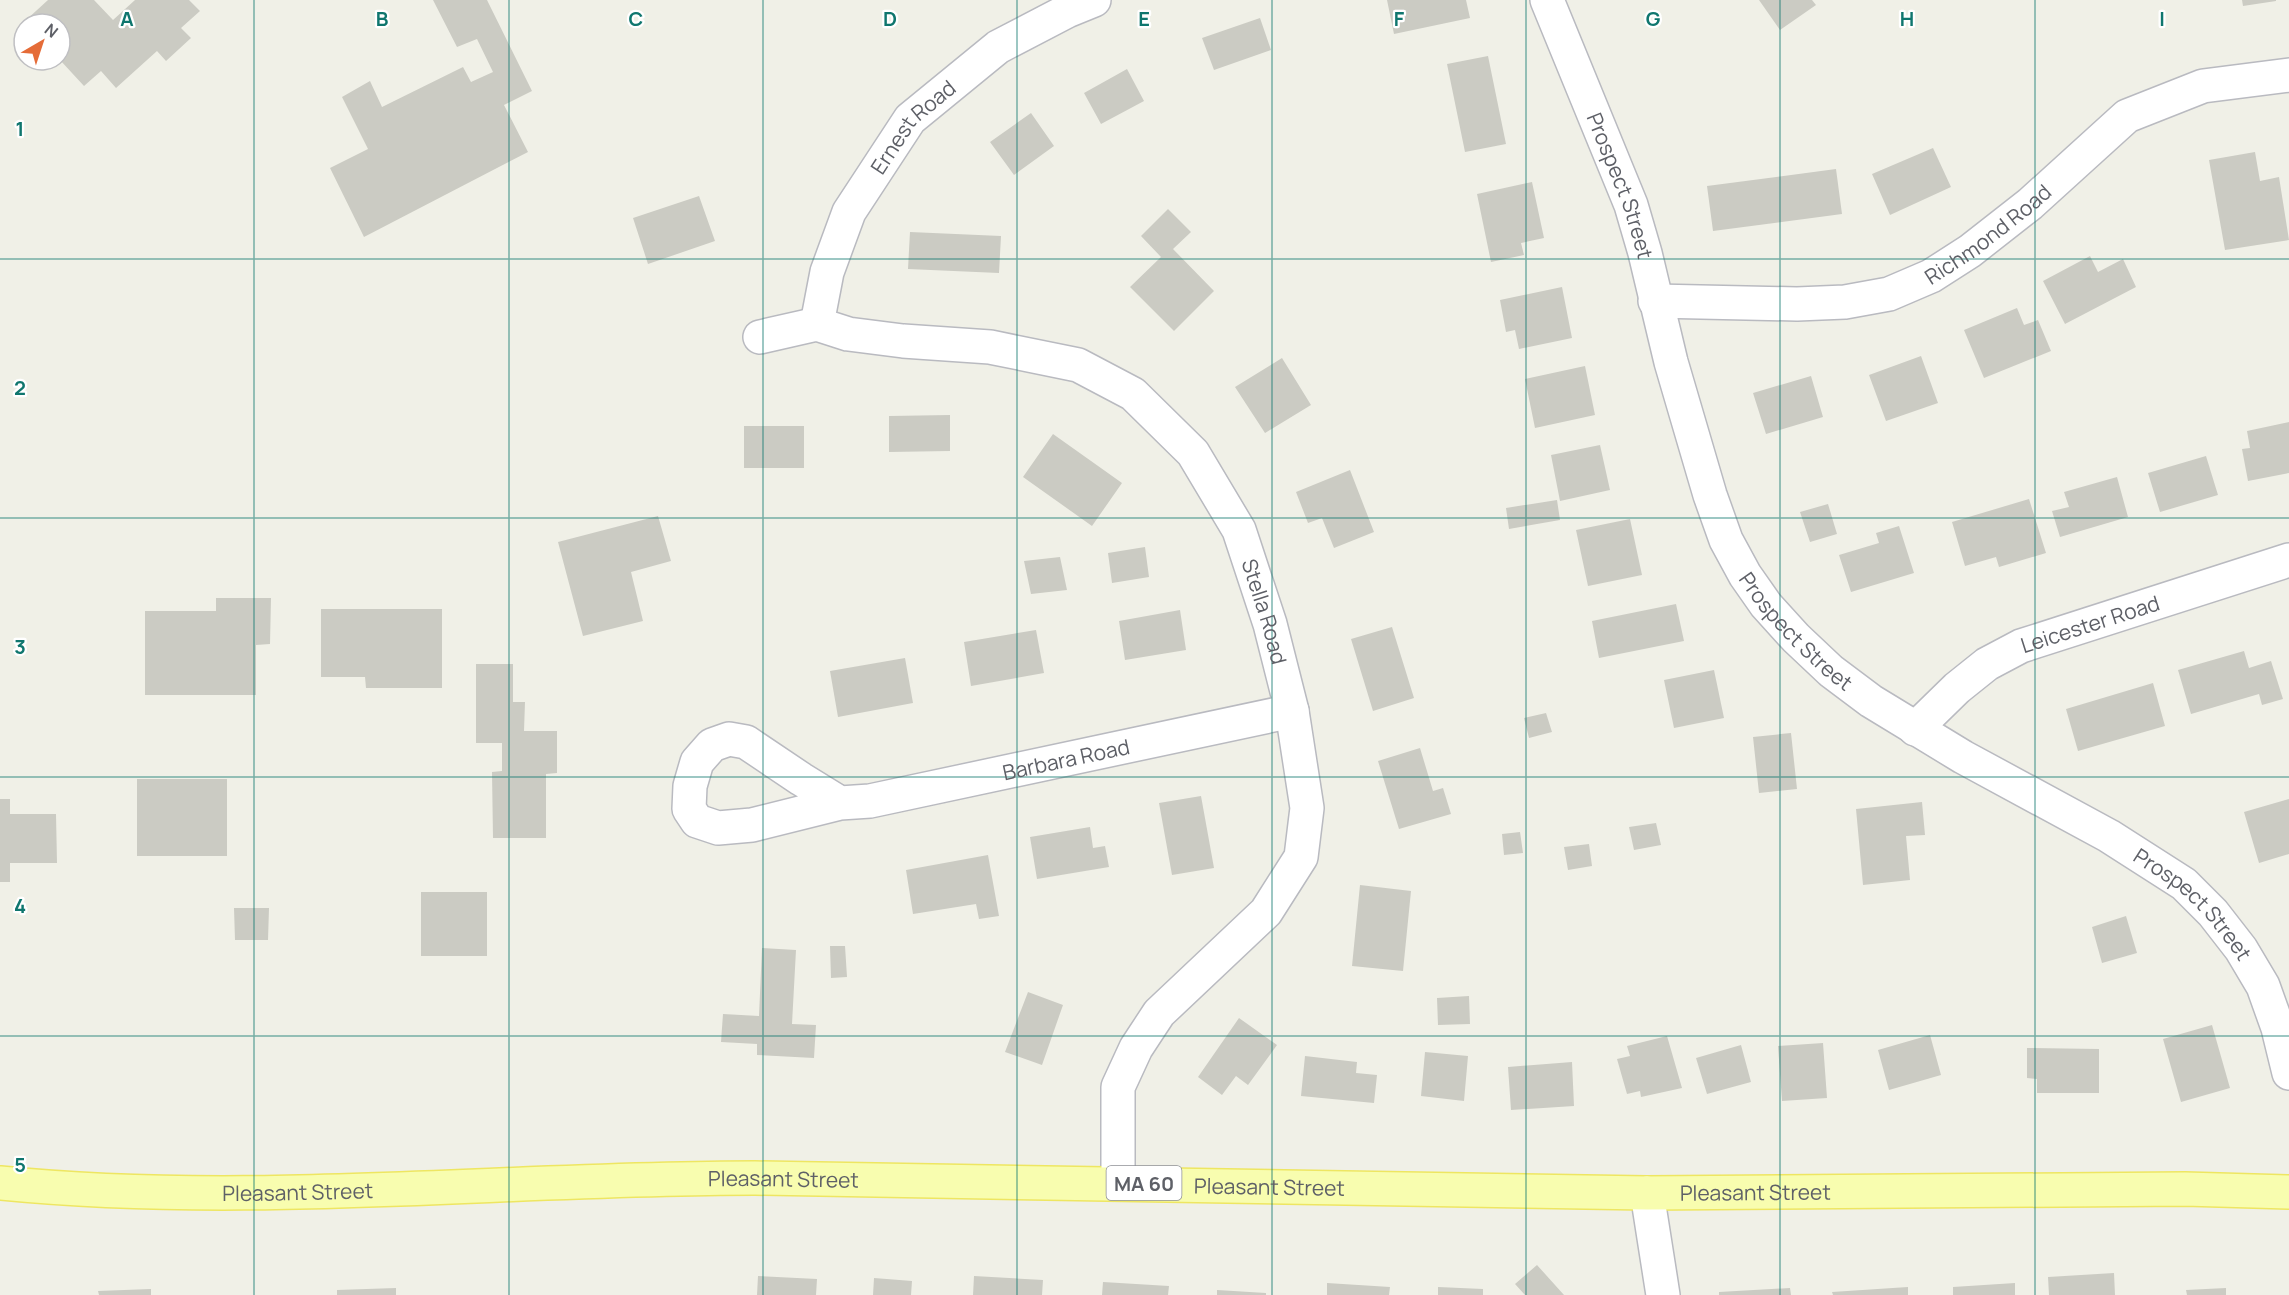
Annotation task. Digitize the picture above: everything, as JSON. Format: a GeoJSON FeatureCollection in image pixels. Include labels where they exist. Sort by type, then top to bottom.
{"type":"FeatureCollection","features":[{"type":"Feature","properties":{"kind":"main road","name":"Pleasant Street"},"geometry":{"type":"LineString","coordinates":[[0,1184],[196,1193],[372,1190],[662,1178],[1118,1183],[1647,1193],[2185,1189],[2289,1192]]}},
{"type":"Feature","properties":{"kind":"street","name":"Ernest Road"},"geometry":{"type":"LineString","coordinates":[[818,324],[827,272],[849,212],[910,119],[998,47],[1067,10],[1094,0]]}},
{"type":"Feature","properties":{"kind":"street","name":"Prospect Street"},"geometry":{"type":"LineString","coordinates":[[1546,0],[1631,206],[1688,425],[1726,540],[1745,575],[1766,605],[1796,638],[1831,671],[1871,701],[1915,729],[2109,836],[2184,884],[2213,913],[2241,949],[2263,986],[2278,1028],[2289,1073]]}},
{"type":"Feature","properties":{"kind":"street","name":"Richmond Road"},"geometry":{"type":"LineString","coordinates":[[1655,301],[1797,304],[1845,302],[1889,294],[1931,276],[1970,251],[2030,204],[2127,116],[2203,86],[2289,75]]}},
{"type":"Feature","properties":{"kind":"street"},"geometry":{"type":"LineString","coordinates":[[760,337],[818,324]]}},
{"type":"Feature","properties":{"kind":"street","name":"Stella Road"},"geometry":{"type":"LineString","coordinates":[[818,324],[848,334],[903,341],[990,347],[1078,365],[1133,394],[1193,453],[1239,530],[1270,624],[1292,711],[1307,808],[1301,857],[1266,912],[1159,1013],[1136,1048],[1118,1088],[1118,1183]]}},
{"type":"Feature","properties":{"kind":"street","name":"Leicester Road"},"geometry":{"type":"LineString","coordinates":[[1915,729],[1957,688],[1988,664],[2021,646],[2289,560]]}},
{"type":"Feature","properties":{"kind":"street","name":"Barbara Road"},"geometry":{"type":"LineString","coordinates":[[840,803],[870,801],[1292,711]]}},
{"type":"Feature","properties":{"kind":"street"},"geometry":{"type":"LineString","coordinates":[[1647,1193],[1663,1295]]}},
{"type":"Feature","properties":{"kind":"building"},"geometry":{"type":"Polygon","coordinates":[[[48,0],[94,0],[113,20],[135,0],[189,0],[200,11],[181,28],[191,38],[166,61],[157,51],[116,88],[101,71],[84,86],[71,72],[72,12],[35,12],[48,0]]]}},
{"type":"Feature","properties":{"kind":"building"},"geometry":{"type":"Polygon","coordinates":[[[433,0],[487,0],[532,91],[504,105],[528,152],[364,237],[330,168],[368,149],[342,97],[370,81],[382,107],[463,67],[471,82],[493,72],[477,39],[457,47],[433,0]]]}},
{"type":"Feature","properties":{"kind":"building"},"geometry":{"type":"Polygon","coordinates":[[[1387,0],[1466,0],[1470,18],[1394,34],[1387,0]]]}},
{"type":"Feature","properties":{"kind":"building"},"geometry":{"type":"Polygon","coordinates":[[[1759,0],[1812,0],[1816,5],[1780,30],[1759,0]]]}},
{"type":"Feature","properties":{"kind":"building"},"geometry":{"type":"Polygon","coordinates":[[[2242,0],[2276,0],[2276,1],[2243,6],[2242,0]]]}},
{"type":"Feature","properties":{"kind":"building"},"geometry":{"type":"Polygon","coordinates":[[[1260,18],[1271,50],[1214,70],[1202,38],[1260,18]]]}},
{"type":"Feature","properties":{"kind":"building"},"geometry":{"type":"Polygon","coordinates":[[[1488,56],[1506,144],[1465,152],[1447,64],[1488,56]]]}},
{"type":"Feature","properties":{"kind":"building"},"geometry":{"type":"Polygon","coordinates":[[[1127,69],[1144,101],[1101,124],[1084,93],[1127,69]]]}},
{"type":"Feature","properties":{"kind":"building"},"geometry":{"type":"Polygon","coordinates":[[[1031,113],[1054,146],[1014,175],[990,142],[1031,113]]]}},
{"type":"Feature","properties":{"kind":"building"},"geometry":{"type":"Polygon","coordinates":[[[1933,148],[1951,187],[1890,215],[1872,174],[1933,148]]]}},
{"type":"Feature","properties":{"kind":"building"},"geometry":{"type":"Polygon","coordinates":[[[2255,152],[2260,181],[2279,177],[2289,240],[2225,250],[2209,160],[2255,152]]]}},
{"type":"Feature","properties":{"kind":"building"},"geometry":{"type":"Polygon","coordinates":[[[1836,169],[1842,214],[1713,231],[1707,186],[1836,169]]]}},
{"type":"Feature","properties":{"kind":"building"},"geometry":{"type":"Polygon","coordinates":[[[1532,182],[1544,238],[1521,243],[1524,255],[1491,262],[1477,194],[1532,182]]]}},
{"type":"Feature","properties":{"kind":"building"},"geometry":{"type":"Polygon","coordinates":[[[699,196],[715,241],[648,264],[633,218],[699,196]]]}},
{"type":"Feature","properties":{"kind":"building"},"geometry":{"type":"Polygon","coordinates":[[[1168,209],[1191,232],[1173,249],[1214,291],[1174,331],[1130,287],[1161,257],[1141,236],[1168,209]]]}},
{"type":"Feature","properties":{"kind":"building"},"geometry":{"type":"Polygon","coordinates":[[[910,232],[1001,236],[999,273],[908,269],[910,232]]]}},
{"type":"Feature","properties":{"kind":"building"},"geometry":{"type":"Polygon","coordinates":[[[2090,256],[2098,272],[2123,259],[2136,287],[2065,324],[2043,281],[2090,256]]]}},
{"type":"Feature","properties":{"kind":"building"},"geometry":{"type":"Polygon","coordinates":[[[1562,287],[1572,338],[1519,349],[1515,330],[1506,332],[1500,300],[1562,287]]]}},
{"type":"Feature","properties":{"kind":"building"},"geometry":{"type":"Polygon","coordinates":[[[2017,308],[2024,325],[2038,320],[2051,351],[1984,378],[1964,330],[2017,308]]]}},
{"type":"Feature","properties":{"kind":"building"},"geometry":{"type":"Polygon","coordinates":[[[1921,356],[1938,403],[1886,421],[1869,375],[1921,356]]]}},
{"type":"Feature","properties":{"kind":"building"},"geometry":{"type":"Polygon","coordinates":[[[1282,358],[1311,405],[1265,433],[1235,387],[1282,358]]]}},
{"type":"Feature","properties":{"kind":"building"},"geometry":{"type":"Polygon","coordinates":[[[1585,366],[1595,415],[1535,428],[1525,379],[1585,366]]]}},
{"type":"Feature","properties":{"kind":"building"},"geometry":{"type":"Polygon","coordinates":[[[1811,376],[1823,417],[1766,434],[1753,393],[1811,376]]]}},
{"type":"Feature","properties":{"kind":"building"},"geometry":{"type":"Polygon","coordinates":[[[950,415],[950,451],[889,452],[889,416],[950,415]]]}},
{"type":"Feature","properties":{"kind":"building"},"geometry":{"type":"Polygon","coordinates":[[[2289,422],[2289,473],[2248,481],[2242,449],[2250,448],[2247,431],[2289,422]]]}},
{"type":"Feature","properties":{"kind":"building"},"geometry":{"type":"Polygon","coordinates":[[[744,426],[804,426],[804,468],[744,468],[744,426]]]}},
{"type":"Feature","properties":{"kind":"building"},"geometry":{"type":"Polygon","coordinates":[[[1053,434],[1122,483],[1092,526],[1023,477],[1053,434]]]}},
{"type":"Feature","properties":{"kind":"building"},"geometry":{"type":"Polygon","coordinates":[[[1600,445],[1610,490],[1560,501],[1551,455],[1600,445]]]}},
{"type":"Feature","properties":{"kind":"building"},"geometry":{"type":"Polygon","coordinates":[[[2206,456],[2218,495],[2160,512],[2148,473],[2206,456]]]}},
{"type":"Feature","properties":{"kind":"building"},"geometry":{"type":"Polygon","coordinates":[[[1350,470],[1374,532],[1334,548],[1322,518],[1308,523],[1296,492],[1350,470]]]}},
{"type":"Feature","properties":{"kind":"building"},"geometry":{"type":"Polygon","coordinates":[[[2117,477],[2128,517],[2060,537],[2052,511],[2069,507],[2064,492],[2117,477]]]}},
{"type":"Feature","properties":{"kind":"building"},"geometry":{"type":"Polygon","coordinates":[[[2029,499],[2046,553],[1999,567],[1996,557],[1965,566],[1952,522],[2029,499]]]}},
{"type":"Feature","properties":{"kind":"building"},"geometry":{"type":"Polygon","coordinates":[[[1557,500],[1560,520],[1509,529],[1506,508],[1557,500]]]}},
{"type":"Feature","properties":{"kind":"building"},"geometry":{"type":"Polygon","coordinates":[[[1828,504],[1837,534],[1810,542],[1800,512],[1828,504]]]}},
{"type":"Feature","properties":{"kind":"building"},"geometry":{"type":"Polygon","coordinates":[[[658,516],[671,561],[631,572],[643,621],[583,636],[558,542],[658,516]]]}},
{"type":"Feature","properties":{"kind":"building"},"geometry":{"type":"Polygon","coordinates":[[[1630,519],[1642,575],[1588,586],[1576,530],[1630,519]]]}},
{"type":"Feature","properties":{"kind":"building"},"geometry":{"type":"Polygon","coordinates":[[[1899,526],[1914,573],[1851,592],[1839,555],[1879,543],[1876,533],[1899,526]]]}},
{"type":"Feature","properties":{"kind":"building"},"geometry":{"type":"Polygon","coordinates":[[[1145,547],[1149,577],[1112,583],[1108,553],[1145,547]]]}},
{"type":"Feature","properties":{"kind":"building"},"geometry":{"type":"Polygon","coordinates":[[[1060,557],[1067,590],[1031,594],[1024,561],[1060,557]]]}},
{"type":"Feature","properties":{"kind":"building"},"geometry":{"type":"Polygon","coordinates":[[[216,598],[271,598],[270,644],[256,645],[256,695],[145,695],[145,611],[216,611],[216,598]]]}},
{"type":"Feature","properties":{"kind":"building"},"geometry":{"type":"Polygon","coordinates":[[[1676,604],[1684,641],[1599,658],[1592,621],[1676,604]]]}},
{"type":"Feature","properties":{"kind":"building"},"geometry":{"type":"Polygon","coordinates":[[[321,609],[442,609],[442,688],[366,688],[365,677],[321,677],[321,609]]]}},
{"type":"Feature","properties":{"kind":"building"},"geometry":{"type":"Polygon","coordinates":[[[1180,610],[1186,650],[1125,660],[1119,621],[1180,610]]]}},
{"type":"Feature","properties":{"kind":"building"},"geometry":{"type":"Polygon","coordinates":[[[1392,627],[1414,698],[1373,711],[1351,639],[1392,627]]]}},
{"type":"Feature","properties":{"kind":"building"},"geometry":{"type":"Polygon","coordinates":[[[1036,630],[1044,673],[971,686],[964,642],[1036,630]]]}},
{"type":"Feature","properties":{"kind":"building"},"geometry":{"type":"Polygon","coordinates":[[[2244,651],[2249,668],[2271,661],[2283,699],[2262,705],[2259,694],[2191,714],[2178,670],[2244,651]]]}},
{"type":"Feature","properties":{"kind":"building"},"geometry":{"type":"Polygon","coordinates":[[[905,658],[913,703],[838,717],[830,671],[905,658]]]}},
{"type":"Feature","properties":{"kind":"building"},"geometry":{"type":"Polygon","coordinates":[[[476,664],[513,664],[513,702],[525,702],[524,731],[557,731],[557,773],[546,774],[546,838],[493,838],[492,772],[502,771],[502,743],[476,743],[476,664]]]}},
{"type":"Feature","properties":{"kind":"building"},"geometry":{"type":"Polygon","coordinates":[[[1714,670],[1724,718],[1674,728],[1664,680],[1714,670]]]}},
{"type":"Feature","properties":{"kind":"building"},"geometry":{"type":"Polygon","coordinates":[[[2153,683],[2165,726],[2078,751],[2066,709],[2153,683]]]}},
{"type":"Feature","properties":{"kind":"building"},"geometry":{"type":"Polygon","coordinates":[[[1546,713],[1552,732],[1529,738],[1524,718],[1546,713]]]}},
{"type":"Feature","properties":{"kind":"building"},"geometry":{"type":"Polygon","coordinates":[[[1791,733],[1797,789],[1759,793],[1753,737],[1791,733]]]}},
{"type":"Feature","properties":{"kind":"building"},"geometry":{"type":"Polygon","coordinates":[[[1420,748],[1433,791],[1443,788],[1451,814],[1399,829],[1378,761],[1420,748]]]}},
{"type":"Feature","properties":{"kind":"building"},"geometry":{"type":"Polygon","coordinates":[[[137,779],[227,779],[227,856],[137,856],[137,779]]]}},
{"type":"Feature","properties":{"kind":"building"},"geometry":{"type":"Polygon","coordinates":[[[1201,796],[1214,868],[1172,875],[1159,803],[1201,796]]]}},
{"type":"Feature","properties":{"kind":"building"},"geometry":{"type":"Polygon","coordinates":[[[0,799],[10,799],[10,814],[56,814],[57,863],[10,863],[10,882],[0,882],[0,799]]]}},
{"type":"Feature","properties":{"kind":"building"},"geometry":{"type":"Polygon","coordinates":[[[2289,799],[2289,854],[2259,863],[2244,812],[2289,799]]]}},
{"type":"Feature","properties":{"kind":"building"},"geometry":{"type":"Polygon","coordinates":[[[1922,802],[1925,835],[1906,836],[1910,880],[1863,885],[1856,809],[1922,802]]]}},
{"type":"Feature","properties":{"kind":"building"},"geometry":{"type":"Polygon","coordinates":[[[1656,823],[1661,845],[1634,850],[1629,827],[1656,823]]]}},
{"type":"Feature","properties":{"kind":"building"},"geometry":{"type":"Polygon","coordinates":[[[1090,827],[1093,848],[1105,846],[1109,867],[1037,879],[1030,837],[1090,827]]]}},
{"type":"Feature","properties":{"kind":"building"},"geometry":{"type":"Polygon","coordinates":[[[1520,832],[1523,853],[1504,855],[1502,834],[1520,832]]]}},
{"type":"Feature","properties":{"kind":"building"},"geometry":{"type":"Polygon","coordinates":[[[1589,844],[1592,866],[1568,870],[1564,847],[1589,844]]]}},
{"type":"Feature","properties":{"kind":"building"},"geometry":{"type":"Polygon","coordinates":[[[988,855],[999,916],[979,919],[976,904],[913,914],[906,870],[988,855]]]}},
{"type":"Feature","properties":{"kind":"building"},"geometry":{"type":"Polygon","coordinates":[[[1360,885],[1411,891],[1403,971],[1352,966],[1360,885]]]}},
{"type":"Feature","properties":{"kind":"building"},"geometry":{"type":"Polygon","coordinates":[[[421,892],[487,892],[487,956],[421,956],[421,892]]]}},
{"type":"Feature","properties":{"kind":"building"},"geometry":{"type":"Polygon","coordinates":[[[234,908],[269,908],[268,940],[235,940],[234,908]]]}},
{"type":"Feature","properties":{"kind":"building"},"geometry":{"type":"Polygon","coordinates":[[[2126,916],[2137,953],[2102,963],[2092,927],[2126,916]]]}},
{"type":"Feature","properties":{"kind":"building"},"geometry":{"type":"Polygon","coordinates":[[[830,946],[845,946],[847,977],[831,978],[830,946]]]}},
{"type":"Feature","properties":{"kind":"building"},"geometry":{"type":"Polygon","coordinates":[[[762,948],[796,950],[792,1024],[816,1025],[814,1058],[757,1055],[757,1044],[721,1042],[723,1014],[759,1016],[762,948]]]}},
{"type":"Feature","properties":{"kind":"building"},"geometry":{"type":"Polygon","coordinates":[[[1028,992],[1063,1005],[1042,1065],[1005,1052],[1028,992]]]}},
{"type":"Feature","properties":{"kind":"building"},"geometry":{"type":"Polygon","coordinates":[[[1469,996],[1470,1024],[1438,1025],[1437,998],[1469,996]]]}},
{"type":"Feature","properties":{"kind":"building"},"geometry":{"type":"Polygon","coordinates":[[[1239,1018],[1277,1045],[1248,1085],[1236,1076],[1222,1095],[1198,1077],[1239,1018]]]}},
{"type":"Feature","properties":{"kind":"building"},"geometry":{"type":"Polygon","coordinates":[[[2212,1025],[2230,1088],[2181,1102],[2163,1039],[2212,1025]]]}},
{"type":"Feature","properties":{"kind":"building"},"geometry":{"type":"Polygon","coordinates":[[[1930,1035],[1941,1075],[1889,1090],[1878,1050],[1930,1035]]]}},
{"type":"Feature","properties":{"kind":"building"},"geometry":{"type":"Polygon","coordinates":[[[1667,1036],[1682,1088],[1641,1097],[1640,1091],[1627,1094],[1617,1059],[1630,1056],[1627,1046],[1667,1036]]]}},
{"type":"Feature","properties":{"kind":"building"},"geometry":{"type":"Polygon","coordinates":[[[1823,1043],[1827,1098],[1782,1101],[1778,1046],[1823,1043]]]}},
{"type":"Feature","properties":{"kind":"building"},"geometry":{"type":"Polygon","coordinates":[[[1741,1045],[1751,1082],[1707,1094],[1696,1058],[1741,1045]]]}},
{"type":"Feature","properties":{"kind":"building"},"geometry":{"type":"Polygon","coordinates":[[[2027,1048],[2099,1049],[2099,1093],[2037,1093],[2037,1079],[2027,1078],[2027,1048]]]}},
{"type":"Feature","properties":{"kind":"building"},"geometry":{"type":"Polygon","coordinates":[[[1425,1052],[1468,1056],[1464,1101],[1421,1096],[1425,1052]]]}},
{"type":"Feature","properties":{"kind":"building"},"geometry":{"type":"Polygon","coordinates":[[[1305,1056],[1357,1062],[1356,1073],[1377,1075],[1374,1103],[1301,1096],[1305,1056]]]}},
{"type":"Feature","properties":{"kind":"building"},"geometry":{"type":"Polygon","coordinates":[[[1572,1062],[1574,1106],[1511,1110],[1508,1067],[1572,1062]]]}},
{"type":"Feature","properties":{"kind":"building"},"geometry":{"type":"Polygon","coordinates":[[[1537,1265],[1564,1295],[1525,1295],[1515,1284],[1537,1265]]]}},
{"type":"Feature","properties":{"kind":"building"},"geometry":{"type":"Polygon","coordinates":[[[2114,1273],[2115,1295],[2049,1295],[2048,1277],[2114,1273]]]}},
{"type":"Feature","properties":{"kind":"building"},"geometry":{"type":"Polygon","coordinates":[[[758,1276],[817,1279],[816,1295],[757,1295],[758,1276]]]}},
{"type":"Feature","properties":{"kind":"building"},"geometry":{"type":"Polygon","coordinates":[[[974,1276],[1043,1280],[1042,1295],[973,1295],[974,1276]]]}},
{"type":"Feature","properties":{"kind":"building"},"geometry":{"type":"Polygon","coordinates":[[[874,1278],[912,1281],[911,1295],[873,1295],[874,1278]]]}},
{"type":"Feature","properties":{"kind":"building"},"geometry":{"type":"Polygon","coordinates":[[[1103,1282],[1169,1286],[1168,1295],[1102,1295],[1103,1282]]]}},
{"type":"Feature","properties":{"kind":"building"},"geometry":{"type":"Polygon","coordinates":[[[1327,1283],[1390,1287],[1389,1295],[1327,1295],[1327,1283]]]}},
{"type":"Feature","properties":{"kind":"building"},"geometry":{"type":"Polygon","coordinates":[[[2015,1283],[2015,1295],[1953,1295],[1953,1287],[2015,1283]]]}},
{"type":"Feature","properties":{"kind":"building"},"geometry":{"type":"Polygon","coordinates":[[[1438,1287],[1483,1289],[1483,1295],[1438,1295],[1438,1287]]]}},
{"type":"Feature","properties":{"kind":"building"},"geometry":{"type":"Polygon","coordinates":[[[1908,1287],[1908,1295],[1833,1295],[1832,1292],[1908,1287]]]}},
{"type":"Feature","properties":{"kind":"building"},"geometry":{"type":"Polygon","coordinates":[[[396,1288],[396,1295],[337,1295],[337,1290],[396,1288]]]}},
{"type":"Feature","properties":{"kind":"building"},"geometry":{"type":"Polygon","coordinates":[[[1790,1288],[1791,1295],[1719,1295],[1719,1292],[1790,1288]]]}},
{"type":"Feature","properties":{"kind":"building"},"geometry":{"type":"Polygon","coordinates":[[[2226,1288],[2226,1295],[2187,1295],[2186,1290],[2226,1288]]]}},
{"type":"Feature","properties":{"kind":"building"},"geometry":{"type":"Polygon","coordinates":[[[151,1289],[151,1295],[99,1295],[98,1291],[151,1289]]]}},
{"type":"Feature","properties":{"kind":"building"},"geometry":{"type":"Polygon","coordinates":[[[1217,1290],[1266,1293],[1266,1295],[1217,1295],[1217,1290]]]}}]}
